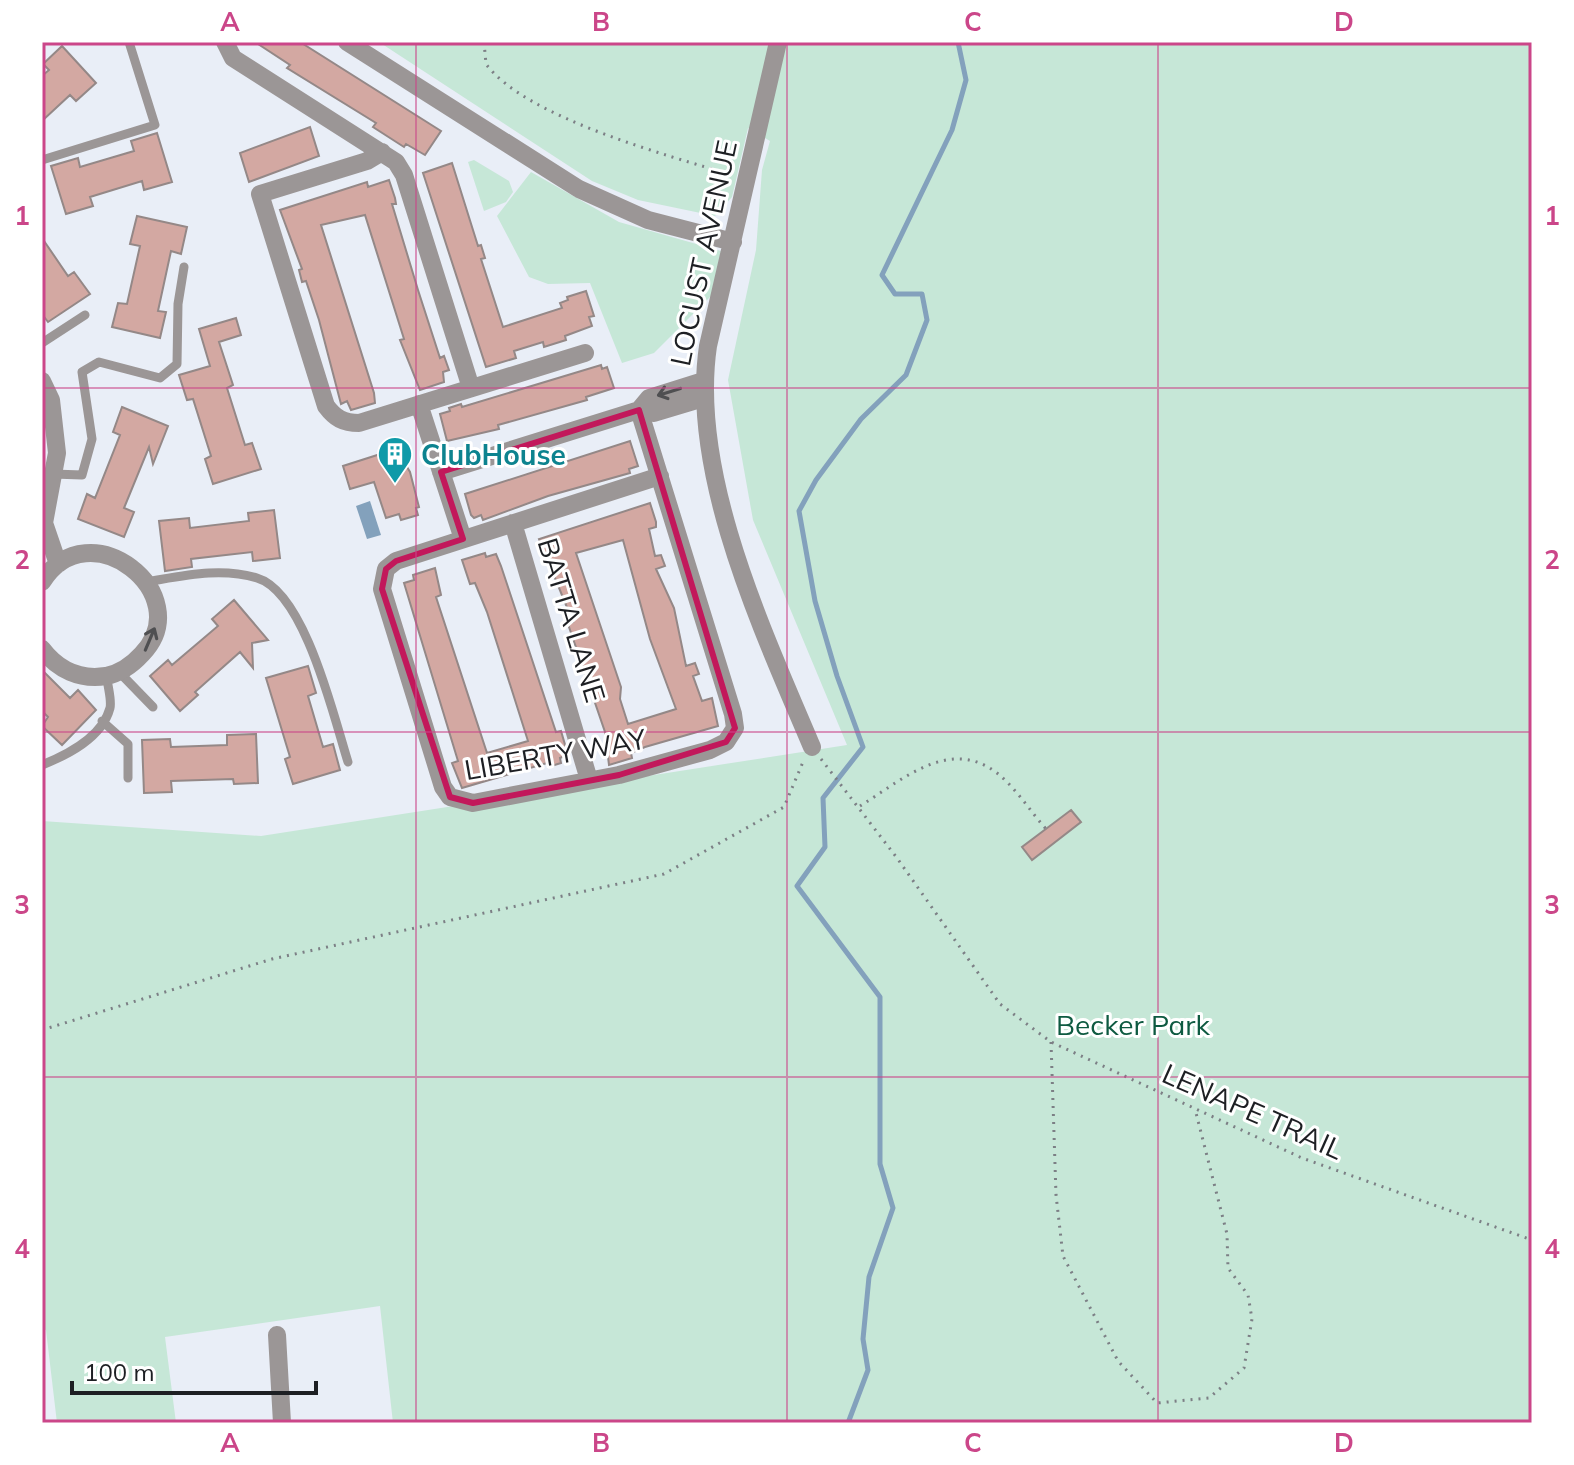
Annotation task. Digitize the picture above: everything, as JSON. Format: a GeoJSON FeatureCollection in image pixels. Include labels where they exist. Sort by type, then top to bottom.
{"type":"FeatureCollection","features":[{"type":"Feature","properties":{"kind":"street"},"geometry":{"type":"LineString","coordinates":[[225,42],[233,58],[396,162],[404,175],[471,388]]}},
{"type":"Feature","properties":{"kind":"street"},"geometry":{"type":"LineString","coordinates":[[347,42],[579,189],[648,220],[733,242]]}},
{"type":"Feature","properties":{"kind":"street","name":"LOCUST AVENUE"},"geometry":{"type":"LineString","coordinates":[[778,42],[708,346],[704,390],[712,462],[736,548],[767,642],[811,746]]}},
{"type":"Feature","properties":{"kind":"street"},"geometry":{"type":"LineString","coordinates":[[382,152],[367,161],[260,194],[326,406],[346,423],[359,423],[585,353]]}},
{"type":"Feature","properties":{"kind":"street"},"geometry":{"type":"LineString","coordinates":[[42,381],[52,413],[57,453],[44,523],[49,571],[78,555],[100,553],[120,559],[146,582],[156,609],[155,631],[146,650],[113,674],[74,674],[57,665],[42,649]]}},
{"type":"Feature","properties":{"kind":"street"},"geometry":{"type":"LineString","coordinates":[[441,472],[639,410],[649,398],[704,390]]}},
{"type":"Feature","properties":{"kind":"street"},"geometry":{"type":"LineString","coordinates":[[419,404],[463,539]]}},
{"type":"Feature","properties":{"kind":"street","name":"LIBERTY WAY"},"geometry":{"type":"LineString","coordinates":[[639,410],[660,476],[735,728],[726,742],[710,750],[589,780],[473,803],[450,797],[443,787],[382,589],[386,569],[396,561],[660,476]]}},
{"type":"Feature","properties":{"kind":"street","name":"BATTA LANE"},"geometry":{"type":"LineString","coordinates":[[513,523],[589,780]]}},
{"type":"Feature","properties":{"kind":"street"},"geometry":{"type":"LineString","coordinates":[[277,1335],[282,1423]]}},
{"type":"Feature","properties":{"kind":"lane"},"geometry":{"type":"LineString","coordinates":[[42,160],[155,125],[129,42]]}},
{"type":"Feature","properties":{"kind":"lane"},"geometry":{"type":"LineString","coordinates":[[53,474],[82,475],[92,439],[82,372],[99,362],[160,378],[177,364],[178,304],[184,267]]}},
{"type":"Feature","properties":{"kind":"lane"},"geometry":{"type":"LineString","coordinates":[[42,343],[85,315]]}},
{"type":"Feature","properties":{"kind":"lane"},"geometry":{"type":"LineString","coordinates":[[146,582],[215,571],[260,579],[281,596],[304,627],[348,762]]}},
{"type":"Feature","properties":{"kind":"lane"},"geometry":{"type":"LineString","coordinates":[[113,674],[153,707]]}},
{"type":"Feature","properties":{"kind":"lane"},"geometry":{"type":"LineString","coordinates":[[42,765],[75,752],[102,721],[110,708],[113,674]]}},
{"type":"Feature","properties":{"kind":"lane"},"geometry":{"type":"LineString","coordinates":[[102,721],[128,744],[128,778]]}},
{"type":"Feature","properties":{"kind":"path"},"geometry":{"type":"LineString","coordinates":[[484,42],[486,64],[514,90],[618,138],[748,181]]}},
{"type":"Feature","properties":{"kind":"path"},"geometry":{"type":"LineString","coordinates":[[42,1030],[272,959],[664,874],[784,807],[811,746]]}},
{"type":"Feature","properties":{"kind":"path","name":"LENAPE TRAIL"},"geometry":{"type":"LineString","coordinates":[[811,746],[850,793],[1000,1004],[1051,1042],[1302,1158],[1532,1240]]}},
{"type":"Feature","properties":{"kind":"path"},"geometry":{"type":"LineString","coordinates":[[859,806],[939,759],[961,757],[981,763],[999,774],[1046,829]]}},
{"type":"Feature","properties":{"kind":"path"},"geometry":{"type":"LineString","coordinates":[[1051,1042],[1056,1195],[1063,1256],[1118,1361],[1157,1403],[1209,1398],[1244,1368],[1252,1319],[1248,1295],[1228,1268],[1227,1234],[1195,1109]]}},
{"type":"Feature","properties":{"kind":"highlighted area"},"geometry":{"type":"Polygon","coordinates":[[[639,410],[733,714],[735,728],[726,742],[619,775],[473,803],[450,797],[382,589],[386,569],[396,561],[463,539],[441,472],[639,410]]]}},
{"type":"Feature","properties":{"kind":"green space","name":"Becker Park"},"geometry":{"type":"Polygon","coordinates":[[[379,42],[1532,42],[1532,1423],[393,1423],[380,1306],[165,1337],[176,1423],[57,1423],[46,1330],[42,1329],[42,821],[261,836],[847,745],[753,520],[728,380],[756,250],[762,170],[770,141],[748,128],[732,197],[715,216],[638,200],[592,181],[379,42]]]}},
{"type":"Feature","properties":{"kind":"green space"},"geometry":{"type":"Polygon","coordinates":[[[474,160],[509,181],[513,192],[506,202],[484,211],[468,162],[474,160]]]}},
{"type":"Feature","properties":{"kind":"green space"},"geometry":{"type":"Polygon","coordinates":[[[531,172],[619,222],[721,251],[711,296],[654,353],[622,363],[590,283],[548,284],[529,277],[497,216],[531,172]]]}},
{"type":"Feature","properties":{"kind":"water"},"geometry":{"type":"Polygon","coordinates":[[[370,501],[381,535],[367,539],[356,506],[370,501]]]}},
{"type":"Feature","properties":{"kind":"building"},"geometry":{"type":"Polygon","coordinates":[[[255,42],[300,42],[441,131],[425,155],[406,144],[404,147],[373,127],[376,123],[287,68],[290,65],[255,42]]]}},
{"type":"Feature","properties":{"kind":"building"},"geometry":{"type":"Polygon","coordinates":[[[62,46],[96,83],[76,101],[70,95],[42,121],[42,76],[49,70],[43,64],[62,46]]]}},
{"type":"Feature","properties":{"kind":"building"},"geometry":{"type":"Polygon","coordinates":[[[310,127],[319,156],[249,182],[240,153],[310,127]]]}},
{"type":"Feature","properties":{"kind":"building"},"geometry":{"type":"Polygon","coordinates":[[[157,133],[172,182],[144,190],[142,181],[90,197],[93,206],[66,214],[51,166],[78,158],[80,167],[134,151],[131,141],[157,133]]]}},
{"type":"Feature","properties":{"kind":"building"},"geometry":{"type":"Polygon","coordinates":[[[452,163],[478,246],[481,245],[485,258],[481,259],[503,327],[562,308],[560,303],[568,300],[567,297],[586,291],[594,316],[589,317],[592,326],[565,336],[566,340],[544,347],[543,342],[514,351],[516,358],[486,367],[423,173],[452,163]]]}},
{"type":"Feature","properties":{"kind":"building"},"geometry":{"type":"Polygon","coordinates":[[[389,180],[396,204],[392,204],[418,290],[440,358],[444,356],[449,370],[443,372],[444,382],[420,390],[400,340],[404,339],[365,215],[321,225],[374,393],[375,403],[351,410],[347,401],[341,404],[319,320],[306,281],[302,282],[299,270],[302,269],[280,210],[367,182],[368,187],[389,180]]]}},
{"type":"Feature","properties":{"kind":"building"},"geometry":{"type":"Polygon","coordinates":[[[137,216],[187,227],[181,254],[171,251],[158,311],[166,312],[160,338],[112,327],[118,303],[127,304],[140,246],[130,244],[137,216]]]}},
{"type":"Feature","properties":{"kind":"building"},"geometry":{"type":"Polygon","coordinates":[[[42,238],[68,276],[74,272],[90,294],[48,322],[42,314],[42,238]]]}},
{"type":"Feature","properties":{"kind":"building"},"geometry":{"type":"Polygon","coordinates":[[[236,318],[241,335],[219,342],[233,385],[227,388],[245,445],[252,443],[261,469],[213,484],[205,459],[211,456],[193,399],[187,400],[179,375],[210,366],[199,329],[236,318]]]}},
{"type":"Feature","properties":{"kind":"building"},"geometry":{"type":"Polygon","coordinates":[[[601,365],[602,369],[607,367],[614,388],[586,397],[587,400],[498,425],[499,429],[447,441],[440,414],[450,411],[449,408],[461,404],[462,407],[601,365]]]}},
{"type":"Feature","properties":{"kind":"building"},"geometry":{"type":"Polygon","coordinates":[[[122,407],[168,426],[153,464],[149,447],[124,508],[134,512],[124,537],[78,519],[87,494],[95,498],[120,435],[113,432],[122,407]]]}},
{"type":"Feature","properties":{"kind":"building"},"geometry":{"type":"Polygon","coordinates":[[[630,441],[638,466],[629,469],[630,473],[548,496],[483,520],[481,515],[474,518],[471,515],[465,494],[630,441]]]}},
{"type":"Feature","properties":{"kind":"building","name":"ClubHouse"},"geometry":{"type":"Polygon","coordinates":[[[396,449],[410,472],[419,507],[416,508],[418,515],[401,520],[399,514],[386,518],[374,482],[350,489],[343,466],[396,449]]]}},
{"type":"Feature","properties":{"kind":"building"},"geometry":{"type":"Polygon","coordinates":[[[650,503],[656,522],[656,527],[649,529],[655,556],[661,555],[665,566],[656,569],[674,608],[686,666],[695,663],[699,674],[693,676],[702,701],[712,698],[718,726],[645,747],[631,753],[632,758],[609,765],[605,732],[568,624],[573,622],[539,539],[650,503]],[[623,540],[576,553],[621,687],[620,699],[628,724],[676,709],[650,639],[623,540]]]}},
{"type":"Feature","properties":{"kind":"building"},"geometry":{"type":"Polygon","coordinates":[[[274,510],[280,558],[253,561],[252,552],[191,559],[192,567],[165,571],[159,521],[189,518],[190,528],[249,521],[248,513],[274,510]]]}},
{"type":"Feature","properties":{"kind":"building"},"geometry":{"type":"Polygon","coordinates":[[[485,553],[486,557],[496,554],[501,566],[556,732],[561,731],[568,755],[560,758],[561,763],[548,767],[547,763],[462,788],[452,763],[458,761],[404,583],[414,580],[413,575],[435,568],[441,595],[436,597],[487,753],[528,741],[487,612],[475,583],[470,584],[462,560],[485,553]]]}},
{"type":"Feature","properties":{"kind":"building"},"geometry":{"type":"Polygon","coordinates":[[[234,600],[268,640],[252,643],[253,668],[240,652],[195,692],[198,695],[180,711],[150,676],[168,660],[172,665],[218,626],[212,619],[234,600]]]}},
{"type":"Feature","properties":{"kind":"building"},"geometry":{"type":"Polygon","coordinates":[[[308,666],[316,693],[308,696],[323,747],[333,744],[340,770],[293,784],[285,759],[290,757],[266,678],[308,666]]]}},
{"type":"Feature","properties":{"kind":"building"},"geometry":{"type":"Polygon","coordinates":[[[42,670],[70,698],[78,690],[96,710],[62,745],[42,726],[48,717],[42,711],[42,670]]]}},
{"type":"Feature","properties":{"kind":"building"},"geometry":{"type":"Polygon","coordinates":[[[256,734],[258,783],[234,784],[233,779],[171,781],[172,792],[144,793],[142,740],[170,739],[171,747],[227,745],[227,735],[256,734]]]}},
{"type":"Feature","properties":{"kind":"building"},"geometry":{"type":"Polygon","coordinates":[[[1071,810],[1081,822],[1032,860],[1022,847],[1071,810]]]}},
{"type":"Feature","properties":{"kind":"waterway"},"geometry":{"type":"LineString","coordinates":[[848,1423],[868,1370],[863,1339],[869,1277],[893,1208],[880,1164],[880,997],[797,886],[825,847],[823,798],[863,747],[837,676],[815,601],[799,511],[816,480],[861,419],[906,375],[927,320],[922,294],[895,294],[882,275],[952,130],[966,80],[958,42]]}},
{"type":"Feature","properties":{"kind":"place","name":"ClubHouse"},"geometry":{"type":"Point","coordinates":[395,485]}}]}
